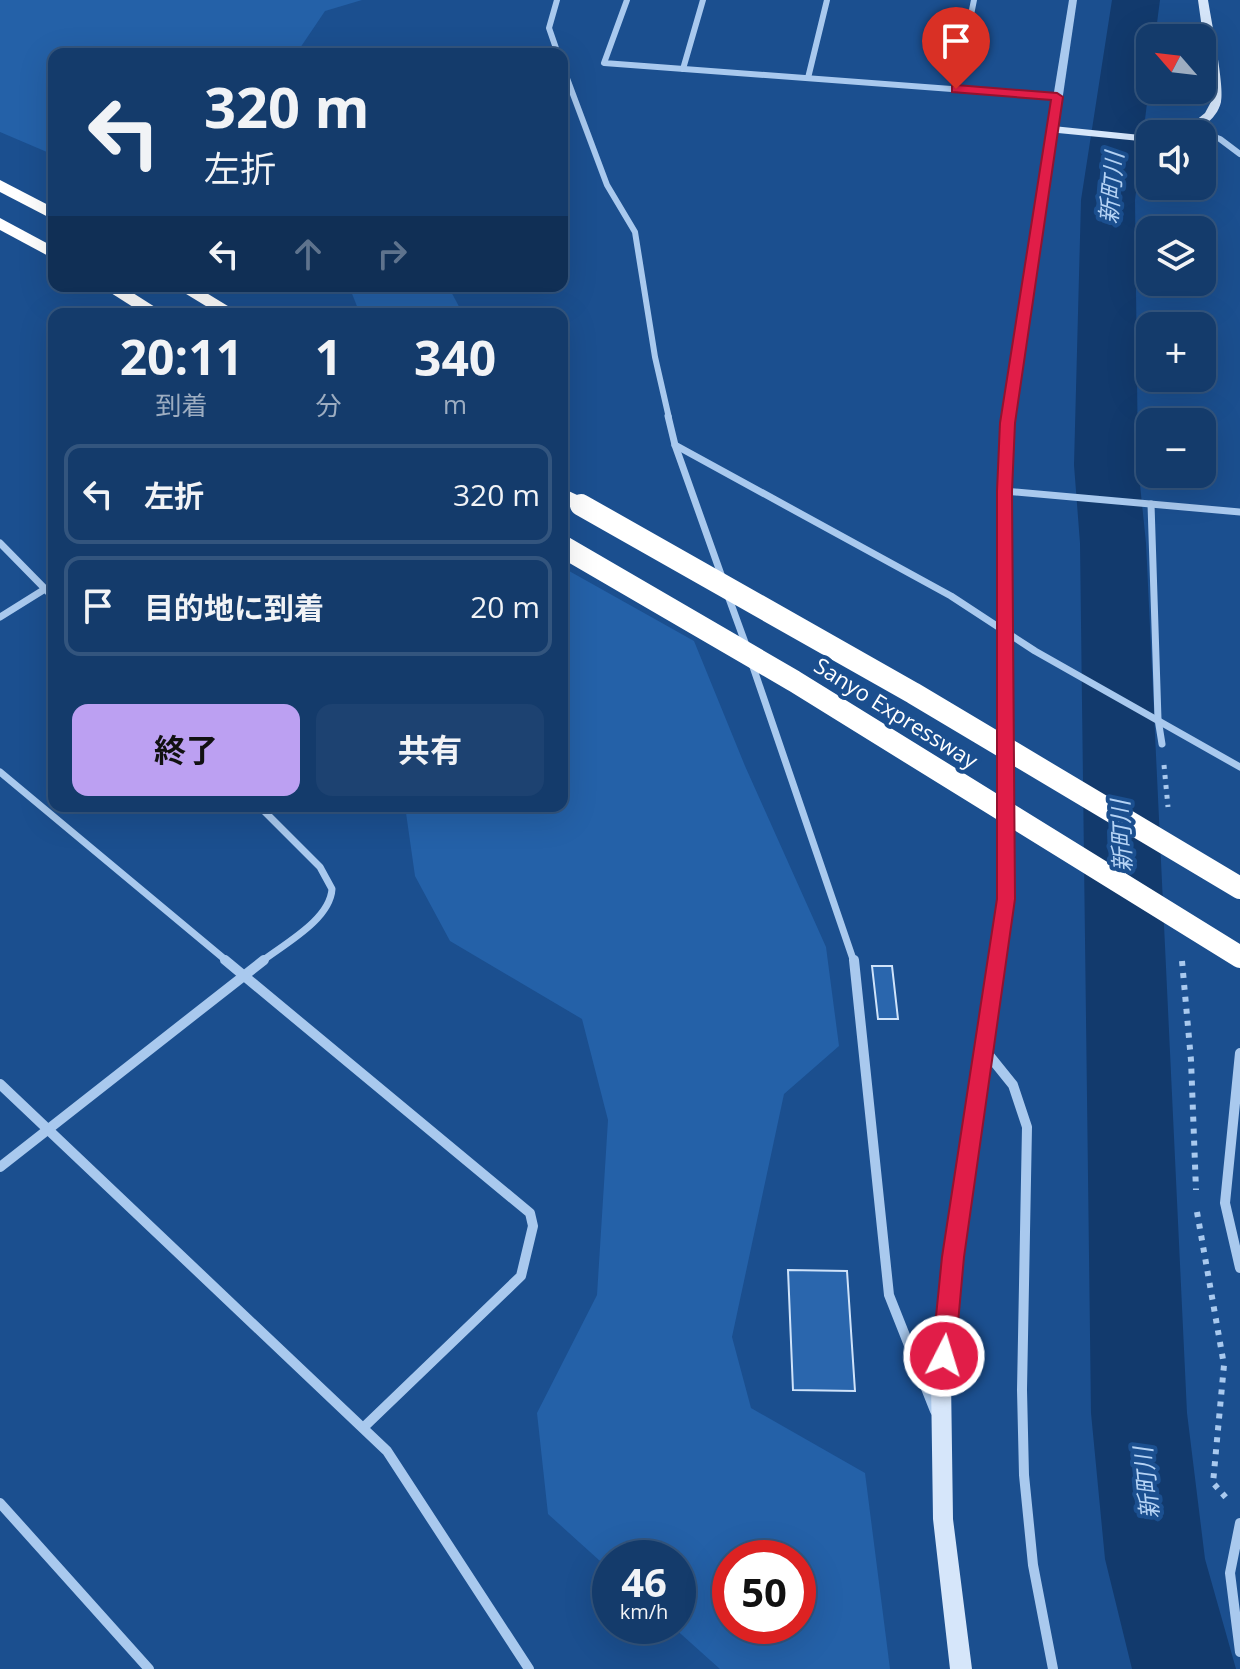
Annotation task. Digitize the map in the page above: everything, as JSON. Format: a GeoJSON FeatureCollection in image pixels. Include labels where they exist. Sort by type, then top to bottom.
{"type":"FeatureCollection","features":[{"type":"Feature","properties":{"kind":"highway"},"geometry":{"type":"LineString","coordinates":[[0,185],[48,212]]}},
{"type":"Feature","properties":{"kind":"highway"},"geometry":{"type":"LineString","coordinates":[[0,223],[48,251]]}},
{"type":"Feature","properties":{"kind":"highway"},"geometry":{"type":"LineString","coordinates":[[119,292],[147,308]]}},
{"type":"Feature","properties":{"kind":"highway"},"geometry":{"type":"LineString","coordinates":[[193,292],[221,308]]}},
{"type":"Feature","properties":{"kind":"highway","name":"Sanyo Expressway"},"geometry":{"type":"LineString","coordinates":[[568,498],[829,644],[1240,888]]}},
{"type":"Feature","properties":{"kind":"highway","name":"Sanyo Expressway"},"geometry":{"type":"LineString","coordinates":[[568,549],[794,681],[1240,957]]}},
{"type":"Feature","properties":{"kind":"main road"},"geometry":{"type":"LineString","coordinates":[[1203,0],[1217,100],[1210,115],[1203,120]]}},
{"type":"Feature","properties":{"kind":"main road"},"geometry":{"type":"LineString","coordinates":[[961,1669],[943,1519],[941,1381],[953,1257],[1006,899],[1004,491],[1011,393],[1053,129],[1136,138]]}},
{"type":"Feature","properties":{"kind":"street"},"geometry":{"type":"LineString","coordinates":[[556,48],[549,28],[557,0]]}},
{"type":"Feature","properties":{"kind":"street"},"geometry":{"type":"LineString","coordinates":[[627,0],[604,63],[1057,97]]}},
{"type":"Feature","properties":{"kind":"street"},"geometry":{"type":"LineString","coordinates":[[683,69],[703,0]]}},
{"type":"Feature","properties":{"kind":"street"},"geometry":{"type":"LineString","coordinates":[[808,78],[827,0]]}},
{"type":"Feature","properties":{"kind":"street"},"geometry":{"type":"LineString","coordinates":[[956,89],[974,0]]}},
{"type":"Feature","properties":{"kind":"street"},"geometry":{"type":"LineString","coordinates":[[1053,129],[1073,0]]}},
{"type":"Feature","properties":{"kind":"street"},"geometry":{"type":"LineString","coordinates":[[568,81],[607,185],[635,232],[655,357],[675,445],[854,958],[889,1295],[942,1431]]}},
{"type":"Feature","properties":{"kind":"street"},"geometry":{"type":"LineString","coordinates":[[1216,138],[1240,154]]}},
{"type":"Feature","properties":{"kind":"street"},"geometry":{"type":"LineString","coordinates":[[675,445],[951,596],[1035,651],[1240,767]]}},
{"type":"Feature","properties":{"kind":"street"},"geometry":{"type":"LineString","coordinates":[[1004,491],[1240,512]]}},
{"type":"Feature","properties":{"kind":"street"},"geometry":{"type":"LineString","coordinates":[[1151,504],[1158,719],[1162,744]]}},
{"type":"Feature","properties":{"kind":"street"},"geometry":{"type":"LineString","coordinates":[[0,543],[48,592]]}},
{"type":"Feature","properties":{"kind":"street"},"geometry":{"type":"LineString","coordinates":[[0,617],[45,589]]}},
{"type":"Feature","properties":{"kind":"street"},"geometry":{"type":"LineString","coordinates":[[0,772],[48,812]]}},
{"type":"Feature","properties":{"kind":"street"},"geometry":{"type":"LineString","coordinates":[[48,812],[525,1207],[533,1219],[521,1276],[364,1427]]}},
{"type":"Feature","properties":{"kind":"street"},"geometry":{"type":"LineString","coordinates":[[0,1167],[318,917],[327,906],[332,894],[331,882],[265,812]]}},
{"type":"Feature","properties":{"kind":"street"},"geometry":{"type":"LineString","coordinates":[[984,1048],[1013,1085],[1027,1127],[1029,1149],[1022,1390],[1024,1475],[1033,1565],[1053,1669]]}},
{"type":"Feature","properties":{"kind":"street"},"geometry":{"type":"LineString","coordinates":[[1240,1053],[1237,1117],[1225,1203],[1240,1268]]}},
{"type":"Feature","properties":{"kind":"street"},"geometry":{"type":"LineString","coordinates":[[0,1084],[364,1427],[398,1463],[529,1669]]}},
{"type":"Feature","properties":{"kind":"street"},"geometry":{"type":"LineString","coordinates":[[0,1503],[149,1669]]}},
{"type":"Feature","properties":{"kind":"street"},"geometry":{"type":"LineString","coordinates":[[1240,1523],[1230,1573],[1240,1652]]}},
{"type":"Feature","properties":{"kind":"path"},"geometry":{"type":"LineString","coordinates":[[1162,744],[1169,823]]}},
{"type":"Feature","properties":{"kind":"path"},"geometry":{"type":"LineString","coordinates":[[1181,949],[1191,1060],[1198,1245],[1210,1283],[1224,1363],[1223,1413],[1214,1450],[1213,1483],[1231,1504]]}},
{"type":"Feature","properties":{"kind":"shaded area"},"geometry":{"type":"Polygon","coordinates":[[[0,0],[362,0],[325,11],[300,48],[48,48],[48,152],[0,132],[0,0]]]}},
{"type":"Feature","properties":{"kind":"shaded area"},"geometry":{"type":"Polygon","coordinates":[[[351,292],[451,292],[460,308],[358,308],[351,292]]]}},
{"type":"Feature","properties":{"kind":"shaded area"},"geometry":{"type":"Polygon","coordinates":[[[568,570],[694,641],[745,766],[826,947],[839,1046],[784,1094],[732,1337],[751,1408],[865,1473],[890,1669],[720,1669],[692,1644],[696,1644],[696,1540],[592,1540],[592,1554],[548,1514],[537,1413],[597,1295],[608,1120],[582,1019],[450,941],[415,876],[406,812],[568,812],[568,570]]]}},
{"type":"Feature","properties":{"kind":"building"},"geometry":{"type":"Polygon","coordinates":[[[872,966],[892,966],[898,1019],[878,1019],[872,966]]]}},
{"type":"Feature","properties":{"kind":"building"},"geometry":{"type":"Polygon","coordinates":[[[788,1270],[847,1271],[855,1391],[793,1390],[788,1270]]]}},
{"type":"Feature","properties":{"kind":"waterway","name":"新町川"},"geometry":{"type":"LineString","coordinates":[[1136,0],[1108,200],[1106,465],[1113,543],[1139,1413],[1155,1559],[1184,1669]]}},
{"type":"Feature","properties":{"kind":"route"},"geometry":{"type":"LineString","coordinates":[[944,1356],[953,1257],[1006,899],[1004,491],[1007,423],[1057,97],[956,89]]}}]}
